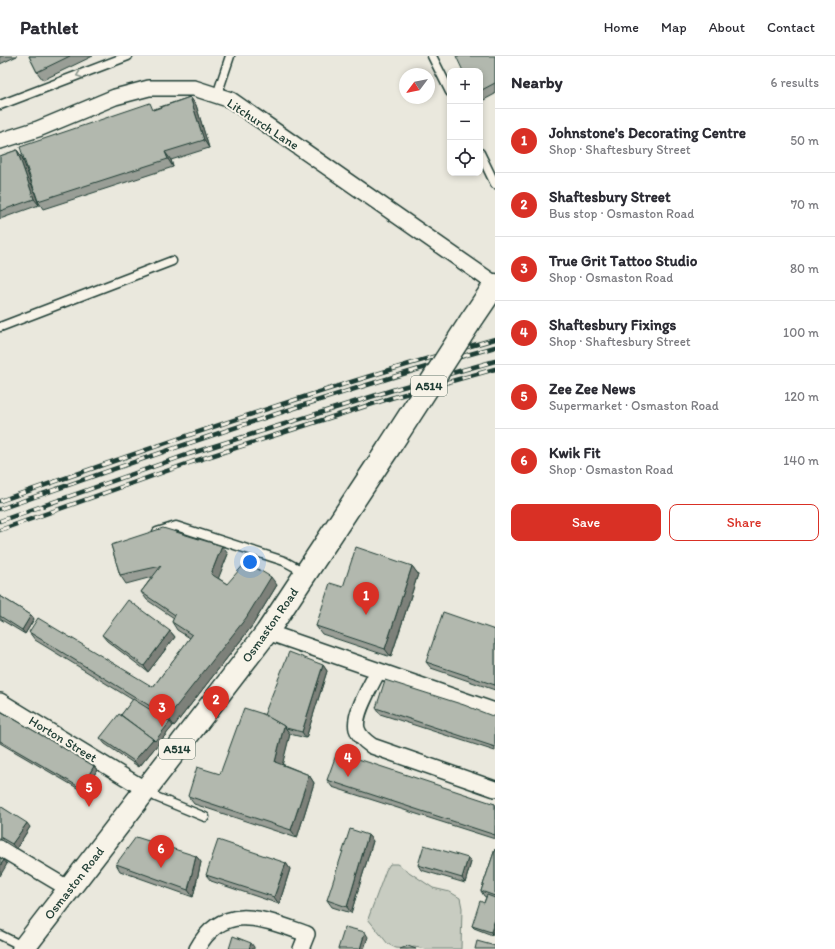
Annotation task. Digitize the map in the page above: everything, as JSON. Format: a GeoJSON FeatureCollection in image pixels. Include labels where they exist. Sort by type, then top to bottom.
{"type":"FeatureCollection","features":[{"type":"Feature","properties":{"kind":"main road","name":"Osmaston Road"},"geometry":{"type":"LineString","coordinates":[[24,948],[267,632],[495,285]]}},
{"type":"Feature","properties":{"kind":"street","name":"Litchurch Lane"},"geometry":{"type":"LineString","coordinates":[[0,141],[38,128],[115,97],[149,88],[194,88],[231,100],[495,285]]}},
{"type":"Feature","properties":{"kind":"street"},"geometry":{"type":"LineString","coordinates":[[267,632],[495,711]]}},
{"type":"Feature","properties":{"kind":"street"},"geometry":{"type":"LineString","coordinates":[[378,671],[356,718],[357,731],[364,740],[372,746],[495,789]]}},
{"type":"Feature","properties":{"kind":"street","name":"Horton Street"},"geometry":{"type":"LineString","coordinates":[[0,701],[146,790]]}},
{"type":"Feature","properties":{"kind":"street"},"geometry":{"type":"LineString","coordinates":[[0,848],[69,889]]}},
{"type":"Feature","properties":{"kind":"street"},"geometry":{"type":"LineString","coordinates":[[197,949],[207,934],[215,927],[233,918],[250,917],[307,934],[302,949]]}},
{"type":"Feature","properties":{"kind":"lane"},"geometry":{"type":"LineString","coordinates":[[0,105],[128,56]]}},
{"type":"Feature","properties":{"kind":"lane"},"geometry":{"type":"LineString","coordinates":[[217,96],[230,56]]}},
{"type":"Feature","properties":{"kind":"lane"},"geometry":{"type":"LineString","coordinates":[[432,56],[447,86]]}},
{"type":"Feature","properties":{"kind":"lane"},"geometry":{"type":"LineString","coordinates":[[483,159],[495,184]]}},
{"type":"Feature","properties":{"kind":"lane"},"geometry":{"type":"LineString","coordinates":[[0,327],[172,261]]}},
{"type":"Feature","properties":{"kind":"lane"},"geometry":{"type":"LineString","coordinates":[[148,535],[176,526],[284,561],[306,573]]}},
{"type":"Feature","properties":{"kind":"lane"},"geometry":{"type":"LineString","coordinates":[[146,790],[156,796],[205,817]]}},
{"type":"Feature","properties":{"kind":"lane"},"geometry":{"type":"LineString","coordinates":[[0,935],[24,948]]}},
{"type":"Feature","properties":{"kind":"shaded area"},"geometry":{"type":"Polygon","coordinates":[[[390,864],[397,864],[433,888],[450,892],[460,898],[462,908],[461,949],[426,949],[414,947],[407,949],[396,948],[388,944],[368,919],[386,870],[390,864]]]}},
{"type":"Feature","properties":{"kind":"building"},"geometry":{"type":"Polygon","coordinates":[[[29,56],[70,56],[37,72],[29,56]]]}},
{"type":"Feature","properties":{"kind":"building"},"geometry":{"type":"Polygon","coordinates":[[[456,56],[495,56],[495,83],[483,89],[483,68],[462,68],[456,56]]]}},
{"type":"Feature","properties":{"kind":"building"},"geometry":{"type":"Polygon","coordinates":[[[190,97],[204,140],[165,152],[168,159],[38,201],[20,147],[150,103],[153,110],[190,97]]]}},
{"type":"Feature","properties":{"kind":"building"},"geometry":{"type":"Polygon","coordinates":[[[17,150],[34,199],[0,211],[0,156],[17,150]]]}},
{"type":"Feature","properties":{"kind":"building"},"geometry":{"type":"Polygon","coordinates":[[[163,528],[222,546],[211,574],[227,584],[246,562],[271,577],[246,618],[168,717],[29,632],[38,618],[153,687],[192,635],[172,622],[175,615],[141,592],[161,566],[120,575],[111,545],[163,528]]]}},
{"type":"Feature","properties":{"kind":"building"},"geometry":{"type":"Polygon","coordinates":[[[356,547],[412,566],[385,649],[316,626],[330,583],[343,587],[356,547]]]}},
{"type":"Feature","properties":{"kind":"building"},"geometry":{"type":"Polygon","coordinates":[[[0,596],[31,615],[22,630],[0,616],[0,596]]]}},
{"type":"Feature","properties":{"kind":"building"},"geometry":{"type":"Polygon","coordinates":[[[128,600],[170,631],[144,666],[102,635],[128,600]]]}},
{"type":"Feature","properties":{"kind":"building"},"geometry":{"type":"Polygon","coordinates":[[[443,612],[495,630],[495,685],[426,662],[443,612]]]}},
{"type":"Feature","properties":{"kind":"building"},"geometry":{"type":"Polygon","coordinates":[[[289,652],[323,665],[302,732],[286,728],[264,715],[289,652]]]}},
{"type":"Feature","properties":{"kind":"building"},"geometry":{"type":"Polygon","coordinates":[[[385,680],[464,705],[495,717],[495,747],[376,708],[385,680]]]}},
{"type":"Feature","properties":{"kind":"building"},"geometry":{"type":"Polygon","coordinates":[[[133,699],[170,722],[155,741],[121,715],[133,699]]]}},
{"type":"Feature","properties":{"kind":"building"},"geometry":{"type":"Polygon","coordinates":[[[244,708],[263,714],[284,726],[275,762],[309,775],[291,830],[188,796],[197,767],[220,774],[244,708]]]}},
{"type":"Feature","properties":{"kind":"building"},"geometry":{"type":"Polygon","coordinates":[[[0,711],[94,766],[81,788],[0,741],[0,711]]]}},
{"type":"Feature","properties":{"kind":"building"},"geometry":{"type":"Polygon","coordinates":[[[119,714],[153,739],[134,761],[100,738],[119,714]]]}},
{"type":"Feature","properties":{"kind":"building"},"geometry":{"type":"Polygon","coordinates":[[[337,752],[495,804],[495,835],[327,780],[337,752]]]}},
{"type":"Feature","properties":{"kind":"building"},"geometry":{"type":"Polygon","coordinates":[[[0,806],[27,823],[12,844],[0,837],[0,806]]]}},
{"type":"Feature","properties":{"kind":"building"},"geometry":{"type":"Polygon","coordinates":[[[350,829],[368,835],[347,907],[327,900],[350,829]]]}},
{"type":"Feature","properties":{"kind":"building"},"geometry":{"type":"Polygon","coordinates":[[[136,837],[196,856],[188,890],[116,864],[136,837]]]}},
{"type":"Feature","properties":{"kind":"building"},"geometry":{"type":"Polygon","coordinates":[[[218,840],[286,863],[274,897],[206,875],[218,840]]]}},
{"type":"Feature","properties":{"kind":"building"},"geometry":{"type":"Polygon","coordinates":[[[424,845],[468,858],[462,878],[418,865],[424,845]]]}},
{"type":"Feature","properties":{"kind":"building"},"geometry":{"type":"Polygon","coordinates":[[[495,849],[495,896],[481,891],[495,849]]]}},
{"type":"Feature","properties":{"kind":"building"},"geometry":{"type":"Polygon","coordinates":[[[0,858],[4,860],[0,866],[0,858]]]}},
{"type":"Feature","properties":{"kind":"building"},"geometry":{"type":"Polygon","coordinates":[[[487,895],[495,898],[495,919],[491,932],[472,926],[480,901],[484,903],[487,895]]]}},
{"type":"Feature","properties":{"kind":"building"},"geometry":{"type":"Polygon","coordinates":[[[345,927],[365,932],[360,949],[338,949],[345,927]]]}},
{"type":"Feature","properties":{"kind":"building"},"geometry":{"type":"Polygon","coordinates":[[[233,936],[251,943],[249,949],[229,949],[233,936]]]}},
{"type":"Feature","properties":{"kind":"building"},"geometry":{"type":"Polygon","coordinates":[[[477,941],[495,946],[495,949],[475,949],[477,941]]]}},
{"type":"Feature","properties":{"kind":"building"},"geometry":{"type":"Polygon","coordinates":[[[408,946],[416,949],[400,949],[408,946]]]}},
{"type":"Feature","properties":{"kind":"railway"},"geometry":{"type":"LineString","coordinates":[[0,501],[308,396],[495,339]]}},
{"type":"Feature","properties":{"kind":"railway"},"geometry":{"type":"LineString","coordinates":[[0,509],[308,404],[495,347]]}},
{"type":"Feature","properties":{"kind":"railway"},"geometry":{"type":"LineString","coordinates":[[0,521],[189,454],[399,388],[495,361]]}},
{"type":"Feature","properties":{"kind":"railway"},"geometry":{"type":"LineString","coordinates":[[0,530],[192,462],[391,398],[495,369]]}},
{"type":"Feature","properties":{"kind":"place","name":"Johnstone's Decorating Centre"},"geometry":{"type":"Point","coordinates":[366,615]}},
{"type":"Feature","properties":{"kind":"place","name":"Shaftesbury Street"},"geometry":{"type":"Point","coordinates":[216,719]}},
{"type":"Feature","properties":{"kind":"place","name":"True Grit Tattoo Studio"},"geometry":{"type":"Point","coordinates":[162,727]}},
{"type":"Feature","properties":{"kind":"place","name":"Shaftesbury Fixings"},"geometry":{"type":"Point","coordinates":[348,777]}},
{"type":"Feature","properties":{"kind":"place","name":"Zee Zee News"},"geometry":{"type":"Point","coordinates":[89,807]}},
{"type":"Feature","properties":{"kind":"place","name":"Kwik Fit"},"geometry":{"type":"Point","coordinates":[161,868]}}]}
